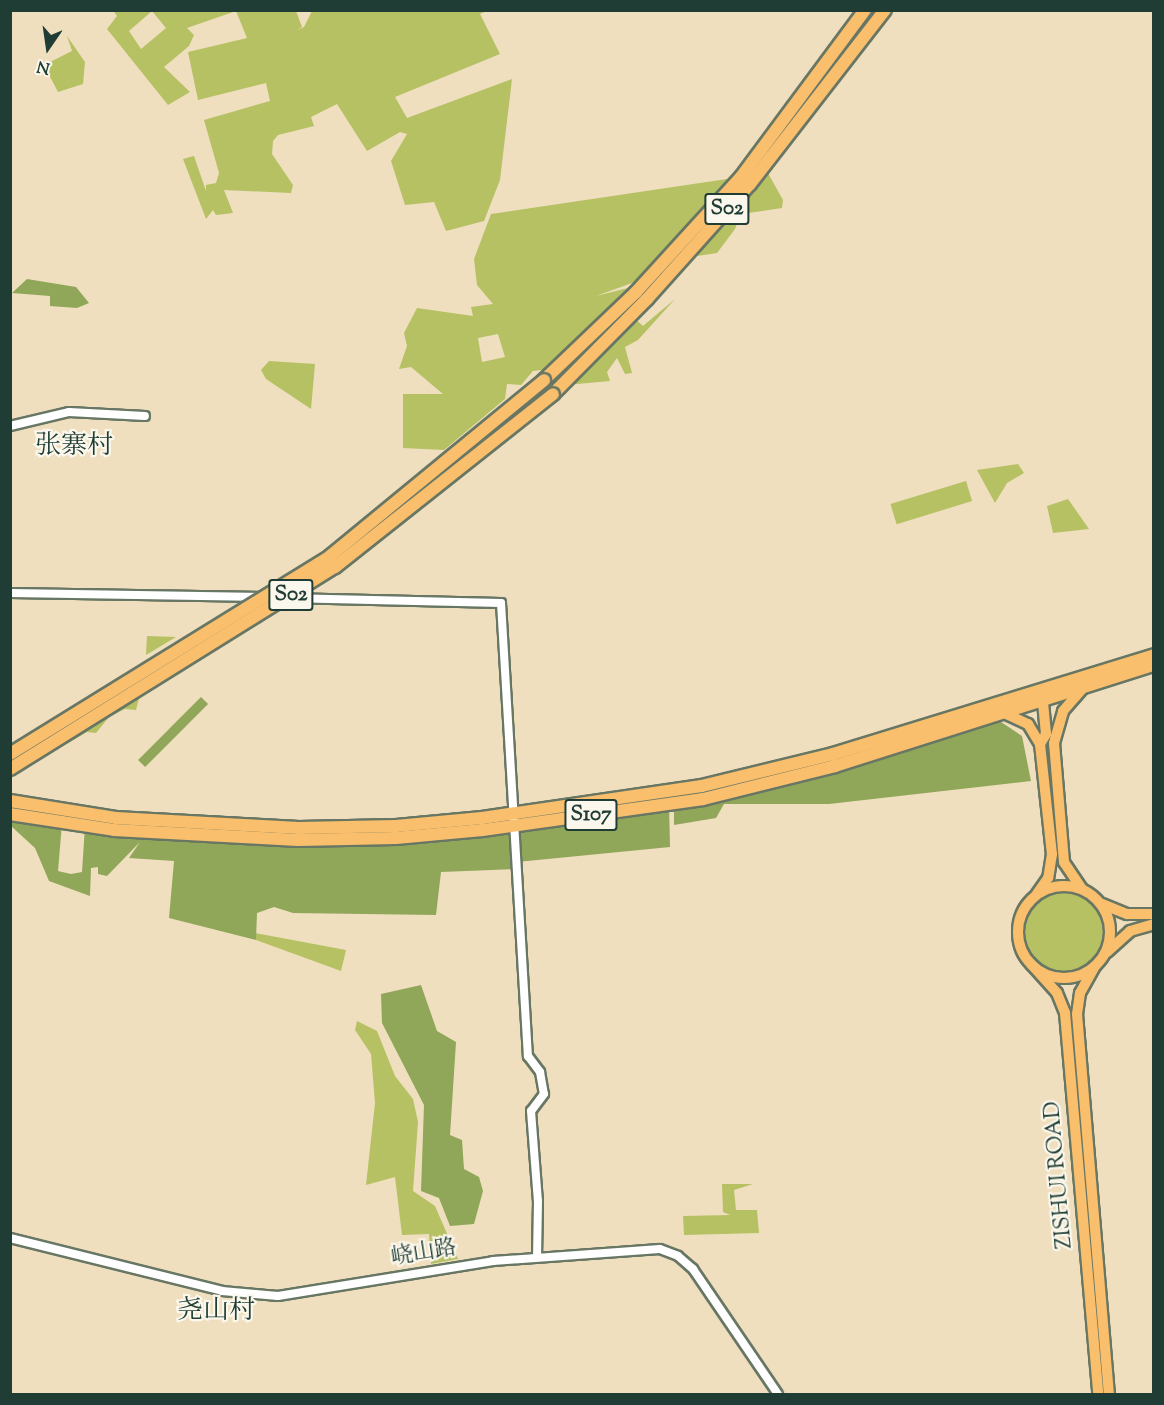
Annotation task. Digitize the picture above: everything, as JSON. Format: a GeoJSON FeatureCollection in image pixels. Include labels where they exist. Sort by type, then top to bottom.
{"type":"FeatureCollection","features":[{"type":"Feature","properties":{"kind":"highway","name":"S02"},"geometry":{"type":"LineString","coordinates":[[10,754],[330,555],[544,380],[636,292],[741,177],[865,10]]}},
{"type":"Feature","properties":{"kind":"highway","name":"S02"},"geometry":{"type":"LineString","coordinates":[[10,769],[335,567],[553,394],[647,299],[750,184],[885,10]]}},
{"type":"Feature","properties":{"kind":"highway","name":"S107"},"geometry":{"type":"LineString","coordinates":[[10,814],[114,830],[298,840],[396,838],[702,786],[833,754],[1042,694],[1154,655]]}},
{"type":"Feature","properties":{"kind":"highway","name":"S107"},"geometry":{"type":"LineString","coordinates":[[10,801],[116,818],[299,828],[396,826],[515,819],[703,799],[835,766],[997,713],[1042,694],[1086,686],[1154,665]]}},
{"type":"Feature","properties":{"kind":"main road"},"geometry":{"type":"LineString","coordinates":[[1086,686],[1063,711],[1054,743],[1064,861],[1083,890],[1118,912],[1154,914]]}},
{"type":"Feature","properties":{"kind":"main road"},"geometry":{"type":"LineString","coordinates":[[1042,694],[1052,862],[1037,894],[1023,912],[1017,935],[1021,949],[1031,964],[1054,977],[1068,978],[1095,966],[1130,932],[1154,924]]}},
{"type":"Feature","properties":{"kind":"main road"},"geometry":{"type":"LineString","coordinates":[[997,713],[1007,713],[1028,724],[1043,739],[1054,743]]}},
{"type":"Feature","properties":{"kind":"main road"},"geometry":{"type":"LineString","coordinates":[[1037,894],[1052,887],[1083,890]]}},
{"type":"Feature","properties":{"kind":"main road"},"geometry":{"type":"LineString","coordinates":[[1096,898],[1110,926],[1105,955]]}},
{"type":"Feature","properties":{"kind":"main road","name":"ZISHUI ROAD"},"geometry":{"type":"LineString","coordinates":[[1031,964],[1057,993],[1065,1013],[1098,1395]]}},
{"type":"Feature","properties":{"kind":"main road","name":"ZISHUI ROAD"},"geometry":{"type":"LineString","coordinates":[[1095,966],[1080,993],[1077,1014],[1109,1395]]}},
{"type":"Feature","properties":{"kind":"street"},"geometry":{"type":"LineString","coordinates":[[10,426],[69,412],[145,416]]}},
{"type":"Feature","properties":{"kind":"street"},"geometry":{"type":"LineString","coordinates":[[10,593],[501,603],[528,1056],[540,1072],[544,1094],[531,1111],[538,1202],[537,1256]]}},
{"type":"Feature","properties":{"kind":"street","name":"峣山路"},"geometry":{"type":"LineString","coordinates":[[10,1238],[222,1291],[278,1296],[537,1256],[660,1249],[678,1256],[693,1269],[778,1395]]}},
{"type":"Feature","properties":{"kind":"green space"},"geometry":{"type":"Polygon","coordinates":[[[113,10],[296,11],[302,27],[297,30],[304,27],[312,11],[486,11],[480,14],[500,54],[395,97],[407,118],[512,79],[500,180],[484,221],[446,231],[434,202],[405,205],[391,161],[407,134],[400,132],[367,151],[337,104],[311,117],[314,126],[278,135],[273,141],[272,154],[293,185],[291,193],[224,190],[233,213],[216,215],[213,210],[206,219],[183,159],[194,156],[206,191],[206,185],[216,183],[219,173],[204,120],[270,101],[266,83],[198,100],[188,52],[247,38],[236,11],[187,28],[194,35],[189,46],[164,67],[190,92],[168,105],[107,29],[117,16],[113,10]],[[152,11],[129,31],[141,49],[166,28],[152,11]]]}},
{"type":"Feature","properties":{"kind":"green space"},"geometry":{"type":"Polygon","coordinates":[[[67,36],[85,62],[83,84],[58,92],[44,65],[72,51],[67,36]]]}},
{"type":"Feature","properties":{"kind":"green space"},"geometry":{"type":"Polygon","coordinates":[[[768,173],[783,200],[782,208],[741,214],[735,229],[717,253],[697,256],[679,241],[646,278],[596,296],[640,285],[621,306],[643,326],[675,299],[638,340],[625,347],[632,373],[625,374],[617,358],[607,372],[610,381],[555,386],[541,370],[533,371],[521,385],[507,384],[505,399],[444,450],[403,448],[403,394],[443,394],[411,367],[399,369],[407,346],[404,333],[417,308],[473,316],[471,307],[493,304],[477,285],[474,259],[491,214],[768,173]],[[498,334],[478,338],[482,362],[505,357],[498,334]]]}},
{"type":"Feature","properties":{"kind":"green space"},"geometry":{"type":"Polygon","coordinates":[[[27,279],[76,287],[89,303],[77,308],[50,306],[50,296],[12,293],[27,279]]]}},
{"type":"Feature","properties":{"kind":"green space"},"geometry":{"type":"Polygon","coordinates":[[[269,361],[315,364],[311,409],[266,379],[261,370],[269,361]]]}},
{"type":"Feature","properties":{"kind":"green space"},"geometry":{"type":"Polygon","coordinates":[[[1018,464],[1024,473],[1007,483],[995,503],[977,470],[1018,464]]]}},
{"type":"Feature","properties":{"kind":"green space"},"geometry":{"type":"Polygon","coordinates":[[[966,481],[972,501],[897,524],[890,504],[966,481]]]}},
{"type":"Feature","properties":{"kind":"green space"},"geometry":{"type":"Polygon","coordinates":[[[1068,499],[1089,529],[1053,533],[1047,506],[1068,499]]]}},
{"type":"Feature","properties":{"kind":"green space"},"geometry":{"type":"Polygon","coordinates":[[[147,636],[176,637],[146,655],[147,636]]]}},
{"type":"Feature","properties":{"kind":"green space"},"geometry":{"type":"Polygon","coordinates":[[[140,694],[136,710],[125,709],[109,717],[96,733],[87,732],[65,745],[140,694]]]}},
{"type":"Feature","properties":{"kind":"green space"},"geometry":{"type":"Polygon","coordinates":[[[201,697],[208,704],[145,767],[138,760],[201,697]]]}},
{"type":"Feature","properties":{"kind":"green space"},"geometry":{"type":"Polygon","coordinates":[[[995,718],[1022,736],[1031,781],[829,804],[724,804],[716,818],[674,825],[674,803],[995,718]]]}},
{"type":"Feature","properties":{"kind":"green space"},"geometry":{"type":"Polygon","coordinates":[[[669,804],[670,847],[517,862],[516,826],[669,804]]]}},
{"type":"Feature","properties":{"kind":"green space"},"geometry":{"type":"Polygon","coordinates":[[[11,815],[62,823],[58,871],[71,874],[82,872],[85,826],[297,839],[509,828],[514,869],[441,872],[436,915],[293,913],[274,907],[257,913],[256,940],[169,918],[174,861],[129,858],[140,842],[107,876],[98,874],[98,867],[91,868],[90,896],[49,881],[35,848],[11,826],[11,815]]]}},
{"type":"Feature","properties":{"kind":"green space"},"geometry":{"type":"Polygon","coordinates":[[[1064,893],[1079,896],[1091,905],[1100,917],[1103,932],[1100,947],[1091,959],[1079,968],[1064,971],[1049,968],[1037,959],[1028,947],[1025,932],[1028,917],[1037,905],[1049,896],[1064,893]]]}},
{"type":"Feature","properties":{"kind":"green space"},"geometry":{"type":"Polygon","coordinates":[[[255,933],[346,950],[341,971],[256,940],[255,933]]]}},
{"type":"Feature","properties":{"kind":"green space"},"geometry":{"type":"Polygon","coordinates":[[[421,985],[437,1031],[456,1042],[450,1135],[462,1140],[464,1169],[479,1177],[483,1191],[474,1224],[450,1226],[439,1198],[421,1191],[424,1105],[382,1023],[381,994],[421,985]]]}},
{"type":"Feature","properties":{"kind":"green space"},"geometry":{"type":"Polygon","coordinates":[[[357,1021],[377,1031],[395,1076],[413,1099],[418,1122],[413,1191],[435,1206],[458,1259],[431,1264],[429,1234],[402,1235],[395,1177],[366,1185],[375,1103],[371,1054],[355,1030],[357,1021]]]}},
{"type":"Feature","properties":{"kind":"green space"},"geometry":{"type":"Polygon","coordinates":[[[722,1184],[753,1184],[734,1190],[736,1210],[757,1210],[759,1233],[684,1235],[683,1216],[730,1215],[723,1212],[722,1184]]]}},
{"type":"Feature","properties":{"kind":"district","name":"张寨村"},"geometry":{"type":"Point","coordinates":[74,447]}},
{"type":"Feature","properties":{"kind":"district","name":"尧山村"},"geometry":{"type":"Point","coordinates":[216,1312]}}]}
